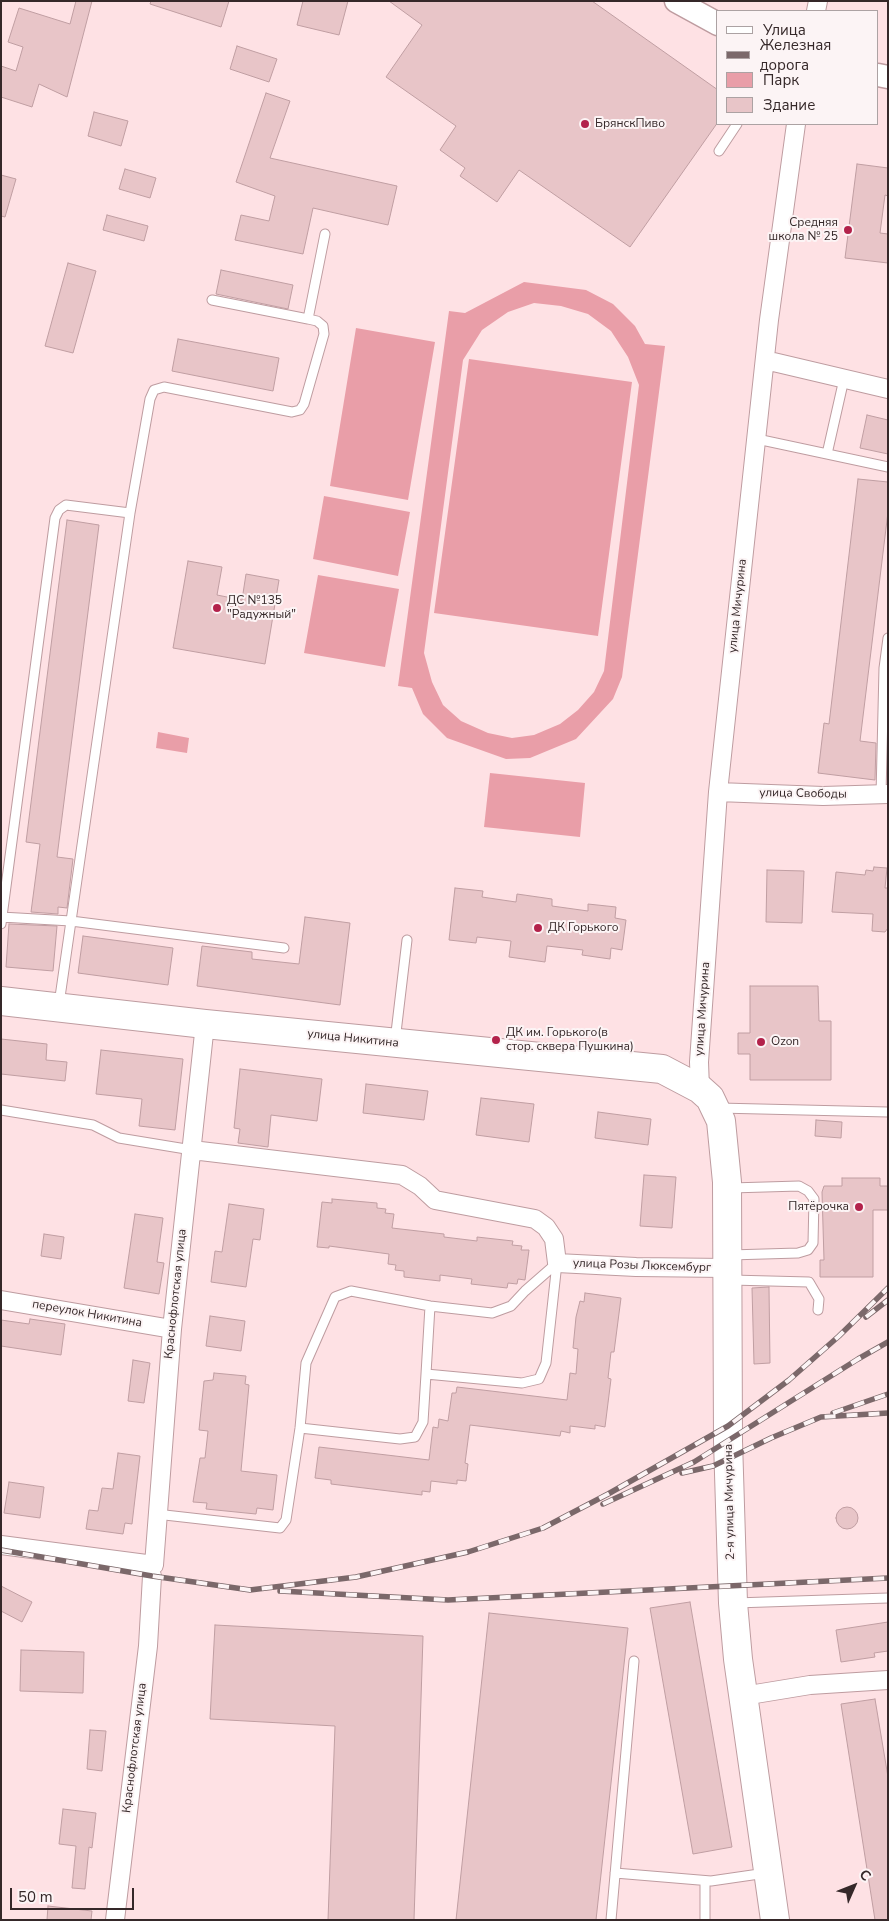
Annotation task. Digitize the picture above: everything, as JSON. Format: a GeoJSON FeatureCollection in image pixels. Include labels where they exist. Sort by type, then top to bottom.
{"type":"FeatureCollection","features":[{"type":"Feature","properties":{"kind":"main road","name":"улица Никитина"},"geometry":{"type":"LineString","coordinates":[[1,1001],[395,1044],[662,1069],[713,1110]]}},
{"type":"Feature","properties":{"kind":"main road","name":"2-я улица Мичурина"},"geometry":{"type":"LineString","coordinates":[[713,1110],[726,1188],[728,1434],[733,1603],[743,1696],[775,1920]]}},
{"type":"Feature","properties":{"kind":"street"},"geometry":{"type":"LineString","coordinates":[[676,1],[716,23]]}},
{"type":"Feature","properties":{"kind":"street","name":"улица Мичурина"},"geometry":{"type":"LineString","coordinates":[[713,1110],[699,1062],[718,792],[765,360],[796,125]]}},
{"type":"Feature","properties":{"kind":"street"},"geometry":{"type":"LineString","coordinates":[[765,360],[888,389]]}},
{"type":"Feature","properties":{"kind":"street","name":"улица Свободы"},"geometry":{"type":"LineString","coordinates":[[718,792],[823,796],[884,794]]}},
{"type":"Feature","properties":{"kind":"street","name":"Краснофлотская улица"},"geometry":{"type":"LineString","coordinates":[[115,1920],[148,1646],[156,1514],[172,1328],[205,1024]]}},
{"type":"Feature","properties":{"kind":"street"},"geometry":{"type":"LineString","coordinates":[[192,1150],[402,1176],[420,1186],[435,1200],[534,1219],[546,1227],[554,1239],[557,1263]]}},
{"type":"Feature","properties":{"kind":"street","name":"улица Розы Люксембург"},"geometry":{"type":"LineString","coordinates":[[557,1263],[636,1267],[728,1268]]}},
{"type":"Feature","properties":{"kind":"street","name":"переулок Никитина"},"geometry":{"type":"LineString","coordinates":[[1,1300],[172,1328]]}},
{"type":"Feature","properties":{"kind":"street"},"geometry":{"type":"LineString","coordinates":[[1,1545],[153,1570]]}},
{"type":"Feature","properties":{"kind":"street"},"geometry":{"type":"LineString","coordinates":[[743,1696],[810,1685],[888,1680]]}},
{"type":"Feature","properties":{"kind":"lane"},"geometry":{"type":"LineString","coordinates":[[719,151],[735,125]]}},
{"type":"Feature","properties":{"kind":"lane"},"geometry":{"type":"LineString","coordinates":[[308,319],[325,234]]}},
{"type":"Feature","properties":{"kind":"lane"},"geometry":{"type":"LineString","coordinates":[[59,1006],[130,513],[150,399],[154,390],[164,387],[292,412],[300,410],[304,404],[324,334],[322,326],[317,321],[212,300]]}},
{"type":"Feature","properties":{"kind":"lane"},"geometry":{"type":"LineString","coordinates":[[828,454],[844,378]]}},
{"type":"Feature","properties":{"kind":"lane"},"geometry":{"type":"LineString","coordinates":[[757,438],[888,467]]}},
{"type":"Feature","properties":{"kind":"lane"},"geometry":{"type":"LineString","coordinates":[[130,513],[66,505],[59,510],[55,518],[2,919],[71,921],[284,948]]}},
{"type":"Feature","properties":{"kind":"lane"},"geometry":{"type":"LineString","coordinates":[[884,794],[888,638]]}},
{"type":"Feature","properties":{"kind":"lane"},"geometry":{"type":"LineString","coordinates":[[395,1044],[407,940]]}},
{"type":"Feature","properties":{"kind":"lane"},"geometry":{"type":"LineString","coordinates":[[1,1110],[94,1125],[119,1138],[192,1150]]}},
{"type":"Feature","properties":{"kind":"lane"},"geometry":{"type":"LineString","coordinates":[[713,1110],[888,1112]]}},
{"type":"Feature","properties":{"kind":"lane"},"geometry":{"type":"LineString","coordinates":[[726,1188],[799,1186],[808,1191],[814,1199],[813,1243],[808,1250],[728,1268]]}},
{"type":"Feature","properties":{"kind":"lane"},"geometry":{"type":"LineString","coordinates":[[156,1514],[280,1528],[286,1520],[300,1428],[306,1363],[335,1298],[352,1291],[430,1306],[492,1313],[511,1306],[557,1263]]}},
{"type":"Feature","properties":{"kind":"lane"},"geometry":{"type":"LineString","coordinates":[[426,1374],[522,1382],[539,1379],[546,1363],[557,1263]]}},
{"type":"Feature","properties":{"kind":"lane"},"geometry":{"type":"LineString","coordinates":[[728,1268],[809,1282],[819,1299],[818,1310]]}},
{"type":"Feature","properties":{"kind":"lane"},"geometry":{"type":"LineString","coordinates":[[300,1428],[400,1438],[415,1437],[423,1422],[430,1306]]}},
{"type":"Feature","properties":{"kind":"lane"},"geometry":{"type":"LineString","coordinates":[[733,1603],[888,1598]]}},
{"type":"Feature","properties":{"kind":"lane"},"geometry":{"type":"LineString","coordinates":[[611,1920],[634,1661]]}},
{"type":"Feature","properties":{"kind":"lane"},"geometry":{"type":"LineString","coordinates":[[615,1873],[705,1881],[768,1873]]}},
{"type":"Feature","properties":{"kind":"lane"},"geometry":{"type":"LineString","coordinates":[[705,1881],[705,1920]]}},
{"type":"Feature","properties":{"kind":"green space"},"geometry":{"type":"Polygon","coordinates":[[[524,282],[586,290],[613,304],[635,326],[645,344],[665,346],[622,677],[613,699],[576,739],[530,758],[506,759],[447,738],[423,714],[412,688],[398,686],[449,311],[465,313],[524,282]],[[534,303],[508,312],[482,330],[463,360],[424,653],[432,682],[443,705],[461,721],[488,733],[512,738],[534,735],[560,724],[578,710],[594,692],[604,671],[639,385],[628,357],[611,331],[588,314],[561,306],[534,303]]]}},
{"type":"Feature","properties":{"kind":"green space"},"geometry":{"type":"Polygon","coordinates":[[[356,328],[435,342],[408,500],[330,486],[356,328]]]}},
{"type":"Feature","properties":{"kind":"green space"},"geometry":{"type":"Polygon","coordinates":[[[469,359],[632,382],[598,636],[434,613],[469,359]]]}},
{"type":"Feature","properties":{"kind":"green space"},"geometry":{"type":"Polygon","coordinates":[[[324,496],[410,512],[398,576],[313,559],[324,496]]]}},
{"type":"Feature","properties":{"kind":"green space"},"geometry":{"type":"Polygon","coordinates":[[[318,575],[399,589],[385,667],[304,653],[318,575]]]}},
{"type":"Feature","properties":{"kind":"green space"},"geometry":{"type":"Polygon","coordinates":[[[158,732],[189,738],[187,753],[156,748],[158,732]]]}},
{"type":"Feature","properties":{"kind":"green space"},"geometry":{"type":"Polygon","coordinates":[[[490,773],[585,783],[580,837],[484,827],[490,773]]]}},
{"type":"Feature","properties":{"kind":"building"},"geometry":{"type":"Polygon","coordinates":[[[76,1],[92,1],[67,97],[39,84],[32,107],[1,97],[1,66],[16,71],[23,47],[8,42],[19,8],[70,24],[76,1]]]}},
{"type":"Feature","properties":{"kind":"building"},"geometry":{"type":"Polygon","coordinates":[[[151,1],[229,1],[221,27],[150,4],[151,1]]]}},
{"type":"Feature","properties":{"kind":"building"},"geometry":{"type":"Polygon","coordinates":[[[303,1],[348,1],[339,35],[297,25],[303,1]]]}},
{"type":"Feature","properties":{"kind":"building","name":"БрянскПиво"},"geometry":{"type":"Polygon","coordinates":[[[389,1],[592,1],[716,89],[716,125],[630,247],[519,170],[497,202],[460,176],[465,168],[440,150],[456,126],[386,77],[422,25],[389,1]]]}},
{"type":"Feature","properties":{"kind":"building"},"geometry":{"type":"Polygon","coordinates":[[[237,46],[277,59],[269,82],[230,69],[237,46]]]}},
{"type":"Feature","properties":{"kind":"building"},"geometry":{"type":"Polygon","coordinates":[[[266,93],[290,101],[270,158],[397,186],[388,225],[313,208],[303,254],[235,240],[241,215],[269,221],[275,196],[236,182],[266,93]]]}},
{"type":"Feature","properties":{"kind":"building"},"geometry":{"type":"Polygon","coordinates":[[[94,112],[128,121],[121,146],[88,136],[94,112]]]}},
{"type":"Feature","properties":{"kind":"building"},"geometry":{"type":"Polygon","coordinates":[[[857,164],[888,168],[888,196],[885,195],[880,233],[888,234],[888,263],[845,258],[857,164]]]}},
{"type":"Feature","properties":{"kind":"building"},"geometry":{"type":"Polygon","coordinates":[[[125,169],[156,178],[150,198],[119,189],[125,169]]]}},
{"type":"Feature","properties":{"kind":"building"},"geometry":{"type":"Polygon","coordinates":[[[1,175],[16,179],[5,217],[1,216],[1,175]]]}},
{"type":"Feature","properties":{"kind":"building"},"geometry":{"type":"Polygon","coordinates":[[[107,215],[148,226],[144,241],[103,230],[107,215]]]}},
{"type":"Feature","properties":{"kind":"building"},"geometry":{"type":"Polygon","coordinates":[[[68,263],[96,271],[73,353],[45,346],[68,263]]]}},
{"type":"Feature","properties":{"kind":"building"},"geometry":{"type":"Polygon","coordinates":[[[221,270],[293,285],[288,309],[216,294],[221,270]]]}},
{"type":"Feature","properties":{"kind":"building"},"geometry":{"type":"Polygon","coordinates":[[[178,339],[279,358],[273,391],[172,371],[178,339]]]}},
{"type":"Feature","properties":{"kind":"building"},"geometry":{"type":"Polygon","coordinates":[[[867,415],[888,420],[888,454],[860,448],[867,415]]]}},
{"type":"Feature","properties":{"kind":"building"},"geometry":{"type":"Polygon","coordinates":[[[858,479],[888,482],[888,512],[860,741],[876,743],[875,780],[818,773],[824,723],[829,724],[858,479]]]}},
{"type":"Feature","properties":{"kind":"building"},"geometry":{"type":"Polygon","coordinates":[[[67,520],[99,525],[57,857],[73,859],[67,908],[58,907],[58,914],[31,912],[40,844],[26,842],[67,520]]]}},
{"type":"Feature","properties":{"kind":"building"},"geometry":{"type":"Polygon","coordinates":[[[188,561],[222,567],[217,595],[242,600],[246,574],[279,580],[265,664],[173,648],[188,561]]]}},
{"type":"Feature","properties":{"kind":"building"},"geometry":{"type":"Polygon","coordinates":[[[874,867],[887,868],[885,888],[888,888],[888,928],[885,932],[872,931],[873,914],[832,912],[836,872],[865,875],[866,870],[873,871],[874,867]]]}},
{"type":"Feature","properties":{"kind":"building"},"geometry":{"type":"Polygon","coordinates":[[[767,870],[804,871],[802,923],[766,922],[767,870]]]}},
{"type":"Feature","properties":{"kind":"building","name":"ДК Горького"},"geometry":{"type":"Polygon","coordinates":[[[455,888],[483,891],[482,897],[516,902],[517,894],[552,899],[552,906],[588,911],[588,904],[616,907],[615,918],[626,920],[622,950],[611,948],[610,959],[582,955],[583,950],[547,946],[545,962],[509,957],[511,941],[477,937],[476,943],[449,940],[455,888]]]}},
{"type":"Feature","properties":{"kind":"building"},"geometry":{"type":"Polygon","coordinates":[[[305,917],[350,923],[340,1005],[197,986],[202,946],[252,952],[252,959],[299,964],[305,917]]]}},
{"type":"Feature","properties":{"kind":"building"},"geometry":{"type":"Polygon","coordinates":[[[9,924],[57,926],[53,971],[6,967],[9,924]]]}},
{"type":"Feature","properties":{"kind":"building"},"geometry":{"type":"Polygon","coordinates":[[[83,936],[173,948],[168,985],[78,973],[83,936]]]}},
{"type":"Feature","properties":{"kind":"building"},"geometry":{"type":"Polygon","coordinates":[[[750,986],[818,986],[819,1021],[831,1021],[831,1080],[750,1080],[750,1054],[738,1054],[738,1033],[750,1033],[750,986]]]}},
{"type":"Feature","properties":{"kind":"building"},"geometry":{"type":"Polygon","coordinates":[[[1,1039],[47,1044],[46,1060],[67,1062],[65,1081],[1,1074],[1,1039]]]}},
{"type":"Feature","properties":{"kind":"building"},"geometry":{"type":"Polygon","coordinates":[[[101,1050],[183,1059],[175,1130],[139,1126],[142,1099],[96,1094],[101,1050]]]}},
{"type":"Feature","properties":{"kind":"building"},"geometry":{"type":"Polygon","coordinates":[[[240,1069],[322,1079],[317,1121],[271,1115],[268,1147],[238,1143],[240,1129],[234,1128],[240,1069]]]}},
{"type":"Feature","properties":{"kind":"building"},"geometry":{"type":"Polygon","coordinates":[[[366,1084],[428,1091],[424,1120],[363,1113],[366,1084]]]}},
{"type":"Feature","properties":{"kind":"building"},"geometry":{"type":"Polygon","coordinates":[[[481,1098],[534,1104],[529,1142],[476,1135],[481,1098]]]}},
{"type":"Feature","properties":{"kind":"building"},"geometry":{"type":"Polygon","coordinates":[[[598,1112],[651,1119],[648,1145],[595,1138],[598,1112]]]}},
{"type":"Feature","properties":{"kind":"building"},"geometry":{"type":"Polygon","coordinates":[[[816,1120],[842,1122],[841,1138],[815,1136],[816,1120]]]}},
{"type":"Feature","properties":{"kind":"building"},"geometry":{"type":"Polygon","coordinates":[[[644,1175],[676,1177],[672,1228],[640,1226],[644,1175]]]}},
{"type":"Feature","properties":{"kind":"building"},"geometry":{"type":"Polygon","coordinates":[[[842,1178],[880,1178],[880,1186],[888,1186],[888,1210],[873,1210],[873,1277],[820,1277],[820,1260],[824,1260],[822,1192],[824,1186],[842,1186],[842,1178]]]}},
{"type":"Feature","properties":{"kind":"building"},"geometry":{"type":"Polygon","coordinates":[[[332,1199],[377,1203],[377,1208],[386,1209],[385,1213],[394,1214],[392,1228],[444,1234],[444,1237],[477,1241],[477,1237],[513,1241],[512,1245],[522,1246],[521,1250],[529,1250],[525,1280],[518,1279],[517,1284],[508,1283],[507,1288],[471,1284],[472,1279],[440,1275],[440,1281],[404,1277],[404,1271],[395,1270],[396,1265],[388,1264],[389,1254],[329,1246],[329,1248],[317,1247],[322,1202],[332,1203],[332,1199]]]}},
{"type":"Feature","properties":{"kind":"building"},"geometry":{"type":"Polygon","coordinates":[[[229,1204],[264,1209],[260,1240],[253,1239],[246,1287],[211,1282],[215,1251],[222,1252],[229,1204]]]}},
{"type":"Feature","properties":{"kind":"building"},"geometry":{"type":"Polygon","coordinates":[[[135,1214],[163,1218],[157,1262],[164,1263],[159,1294],[124,1288],[135,1214]]]}},
{"type":"Feature","properties":{"kind":"building"},"geometry":{"type":"Polygon","coordinates":[[[44,1234],[64,1237],[61,1259],[41,1256],[44,1234]]]}},
{"type":"Feature","properties":{"kind":"building"},"geometry":{"type":"Polygon","coordinates":[[[769,1287],[770,1363],[754,1364],[752,1288],[769,1287]]]}},
{"type":"Feature","properties":{"kind":"building"},"geometry":{"type":"Polygon","coordinates":[[[585,1293],[621,1298],[614,1352],[611,1352],[608,1378],[611,1379],[605,1427],[595,1425],[595,1429],[570,1426],[570,1433],[561,1431],[560,1436],[470,1425],[465,1463],[468,1464],[466,1481],[457,1480],[457,1484],[431,1481],[430,1492],[422,1491],[422,1495],[331,1484],[331,1480],[315,1478],[319,1447],[429,1460],[433,1427],[438,1428],[439,1419],[448,1421],[452,1393],[456,1393],[457,1387],[567,1400],[570,1373],[576,1374],[578,1349],[573,1348],[576,1317],[580,1301],[584,1302],[585,1293]]]}},
{"type":"Feature","properties":{"kind":"building"},"geometry":{"type":"Polygon","coordinates":[[[210,1316],[245,1321],[241,1351],[206,1346],[210,1316]]]}},
{"type":"Feature","properties":{"kind":"building"},"geometry":{"type":"Polygon","coordinates":[[[30,1319],[65,1324],[61,1355],[1,1346],[1,1320],[29,1324],[30,1319]]]}},
{"type":"Feature","properties":{"kind":"building"},"geometry":{"type":"Polygon","coordinates":[[[133,1360],[150,1363],[144,1403],[128,1401],[133,1360]]]}},
{"type":"Feature","properties":{"kind":"building"},"geometry":{"type":"Polygon","coordinates":[[[214,1373],[246,1376],[245,1384],[249,1385],[241,1471],[277,1475],[273,1510],[257,1508],[256,1514],[206,1509],[207,1503],[193,1502],[200,1458],[205,1458],[208,1431],[199,1430],[204,1381],[213,1380],[214,1373]]]}},
{"type":"Feature","properties":{"kind":"building"},"geometry":{"type":"Polygon","coordinates":[[[118,1453],[140,1456],[132,1524],[125,1523],[123,1534],[86,1529],[89,1510],[98,1511],[102,1488],[113,1489],[118,1453]]]}},
{"type":"Feature","properties":{"kind":"building"},"geometry":{"type":"Polygon","coordinates":[[[9,1482],[44,1487],[40,1518],[4,1513],[9,1482]]]}},
{"type":"Feature","properties":{"kind":"building"},"geometry":{"type":"Polygon","coordinates":[[[847,1507],[855,1510],[858,1518],[855,1526],[847,1529],[839,1526],[836,1518],[839,1510],[847,1507]]]}},
{"type":"Feature","properties":{"kind":"building"},"geometry":{"type":"Polygon","coordinates":[[[1,1586],[32,1602],[22,1622],[1,1611],[1,1586]]]}},
{"type":"Feature","properties":{"kind":"building"},"geometry":{"type":"Polygon","coordinates":[[[690,1602],[732,1847],[693,1854],[650,1608],[690,1602]]]}},
{"type":"Feature","properties":{"kind":"building"},"geometry":{"type":"Polygon","coordinates":[[[489,1613],[628,1628],[596,1920],[456,1920],[489,1613]]]}},
{"type":"Feature","properties":{"kind":"building"},"geometry":{"type":"Polygon","coordinates":[[[888,1622],[888,1651],[874,1653],[875,1657],[841,1662],[836,1630],[888,1622]]]}},
{"type":"Feature","properties":{"kind":"building"},"geometry":{"type":"Polygon","coordinates":[[[215,1625],[423,1636],[414,1920],[328,1920],[335,1726],[210,1719],[215,1625]]]}},
{"type":"Feature","properties":{"kind":"building"},"geometry":{"type":"Polygon","coordinates":[[[21,1650],[84,1652],[83,1693],[20,1691],[21,1650]]]}},
{"type":"Feature","properties":{"kind":"building"},"geometry":{"type":"Polygon","coordinates":[[[875,1699],[888,1777],[888,1920],[875,1920],[841,1704],[875,1699]]]}},
{"type":"Feature","properties":{"kind":"building"},"geometry":{"type":"Polygon","coordinates":[[[90,1730],[106,1731],[102,1771],[87,1769],[90,1730]]]}},
{"type":"Feature","properties":{"kind":"building"},"geometry":{"type":"Polygon","coordinates":[[[63,1809],[96,1813],[92,1848],[89,1847],[85,1889],[72,1888],[76,1846],[59,1844],[63,1809]]]}},
{"type":"Feature","properties":{"kind":"building"},"geometry":{"type":"Polygon","coordinates":[[[48,1906],[92,1911],[91,1920],[47,1920],[48,1906]]]}},
{"type":"Feature","properties":{"kind":"railway"},"geometry":{"type":"LineString","coordinates":[[1,1550],[152,1576],[250,1590],[356,1577],[468,1552],[543,1528],[608,1494],[728,1426],[789,1380],[839,1336],[888,1288]]}},
{"type":"Feature","properties":{"kind":"railway"},"geometry":{"type":"LineString","coordinates":[[866,1317],[888,1300]]}},
{"type":"Feature","properties":{"kind":"railway"},"geometry":{"type":"LineString","coordinates":[[603,1504],[694,1462],[888,1342]]}},
{"type":"Feature","properties":{"kind":"railway"},"geometry":{"type":"LineString","coordinates":[[833,1413],[888,1394]]}},
{"type":"Feature","properties":{"kind":"railway"},"geometry":{"type":"LineString","coordinates":[[682,1473],[713,1466],[771,1438],[821,1417],[888,1413]]}},
{"type":"Feature","properties":{"kind":"railway"},"geometry":{"type":"LineString","coordinates":[[280,1591],[448,1600],[888,1578]]}},
{"type":"Feature","properties":{"kind":"place","name":"БрянскПиво"},"geometry":{"type":"Point","coordinates":[585,124]}},
{"type":"Feature","properties":{"kind":"place","name":"Средняя школа № 25"},"geometry":{"type":"Point","coordinates":[848,230]}},
{"type":"Feature","properties":{"kind":"place","name":"ДС №135 \"Радужный\""},"geometry":{"type":"Point","coordinates":[217,608]}},
{"type":"Feature","properties":{"kind":"place","name":"ДК Горького"},"geometry":{"type":"Point","coordinates":[538,928]}},
{"type":"Feature","properties":{"kind":"place","name":"ДК им. Горького(в стор. сквера Пушкина)"},"geometry":{"type":"Point","coordinates":[496,1040]}},
{"type":"Feature","properties":{"kind":"place","name":"Ozon"},"geometry":{"type":"Point","coordinates":[761,1042]}},
{"type":"Feature","properties":{"kind":"place","name":"Пятёрочка"},"geometry":{"type":"Point","coordinates":[859,1207]}}]}
